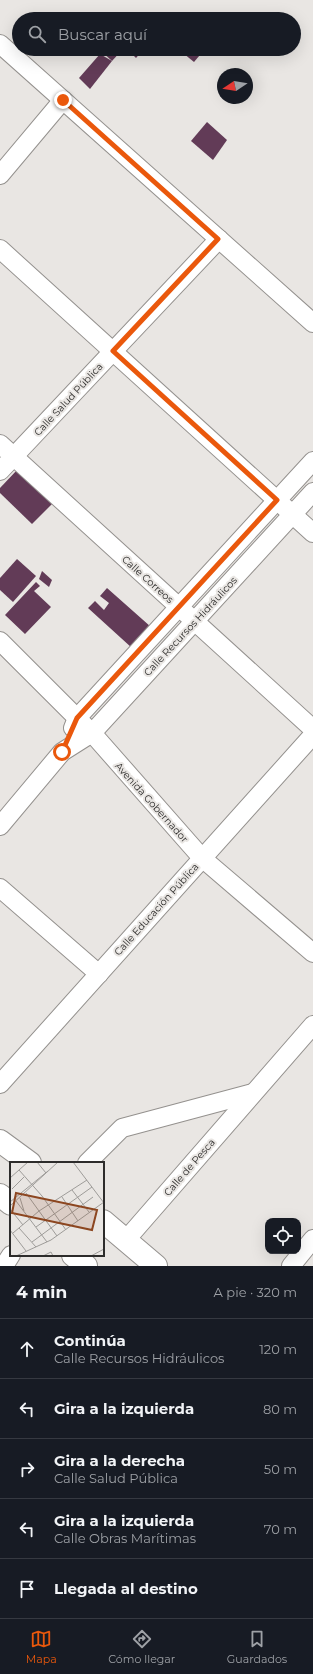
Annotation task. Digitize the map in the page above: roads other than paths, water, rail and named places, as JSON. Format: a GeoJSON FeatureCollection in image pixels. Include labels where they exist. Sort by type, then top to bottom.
{"type":"FeatureCollection","features":[{"type":"Feature","properties":{"kind":"street"},"geometry":{"type":"LineString","coordinates":[[0,44],[12,55]]}},
{"type":"Feature","properties":{"kind":"street"},"geometry":{"type":"LineString","coordinates":[[14,56],[313,323]]}},
{"type":"Feature","properties":{"kind":"street"},"geometry":{"type":"LineString","coordinates":[[0,174],[63,100]]}},
{"type":"Feature","properties":{"kind":"street","name":"Calle Salud Pública"},"geometry":{"type":"LineString","coordinates":[[0,471],[218,239]]}},
{"type":"Feature","properties":{"kind":"street"},"geometry":{"type":"LineString","coordinates":[[0,248],[313,533]]}},
{"type":"Feature","properties":{"kind":"street","name":"Calle Correos"},"geometry":{"type":"LineString","coordinates":[[0,444],[313,729]]}},
{"type":"Feature","properties":{"kind":"street","name":"Calle Recursos Hidráulicos"},"geometry":{"type":"LineString","coordinates":[[0,826],[62,752],[77,718],[313,461]]}},
{"type":"Feature","properties":{"kind":"street","name":"Calle Recursos Hidráulicos"},"geometry":{"type":"LineString","coordinates":[[62,752],[92,733],[313,492]]}},
{"type":"Feature","properties":{"kind":"street","name":"Avenida Gobernador"},"geometry":{"type":"LineString","coordinates":[[0,641],[92,733],[202,858],[313,953]]}},
{"type":"Feature","properties":{"kind":"street","name":"Calle Educación Pública"},"geometry":{"type":"LineString","coordinates":[[0,1084],[313,735]]}},
{"type":"Feature","properties":{"kind":"street"},"geometry":{"type":"LineString","coordinates":[[0,888],[99,974]]}},
{"type":"Feature","properties":{"kind":"street","name":"Calle de Pesca"},"geometry":{"type":"LineString","coordinates":[[125,1240],[313,1025]]}},
{"type":"Feature","properties":{"kind":"street"},"geometry":{"type":"LineString","coordinates":[[88,1162],[122,1128],[253,1093]]}},
{"type":"Feature","properties":{"kind":"street"},"geometry":{"type":"LineString","coordinates":[[0,1141],[29,1162]]}},
{"type":"Feature","properties":{"kind":"street"},"geometry":{"type":"LineString","coordinates":[[0,1195],[10,1203]]}},
{"type":"Feature","properties":{"kind":"street"},"geometry":{"type":"LineString","coordinates":[[104,1223],[156,1266]]}},
{"type":"Feature","properties":{"kind":"street"},"geometry":{"type":"LineString","coordinates":[[291,1266],[313,1239]]}},
{"type":"Feature","properties":{"kind":"street"},"geometry":{"type":"LineString","coordinates":[[4,1266],[10,1256]]}},
{"type":"Feature","properties":{"kind":"street"},"geometry":{"type":"LineString","coordinates":[[74,1256],[86,1266]]}}]}
